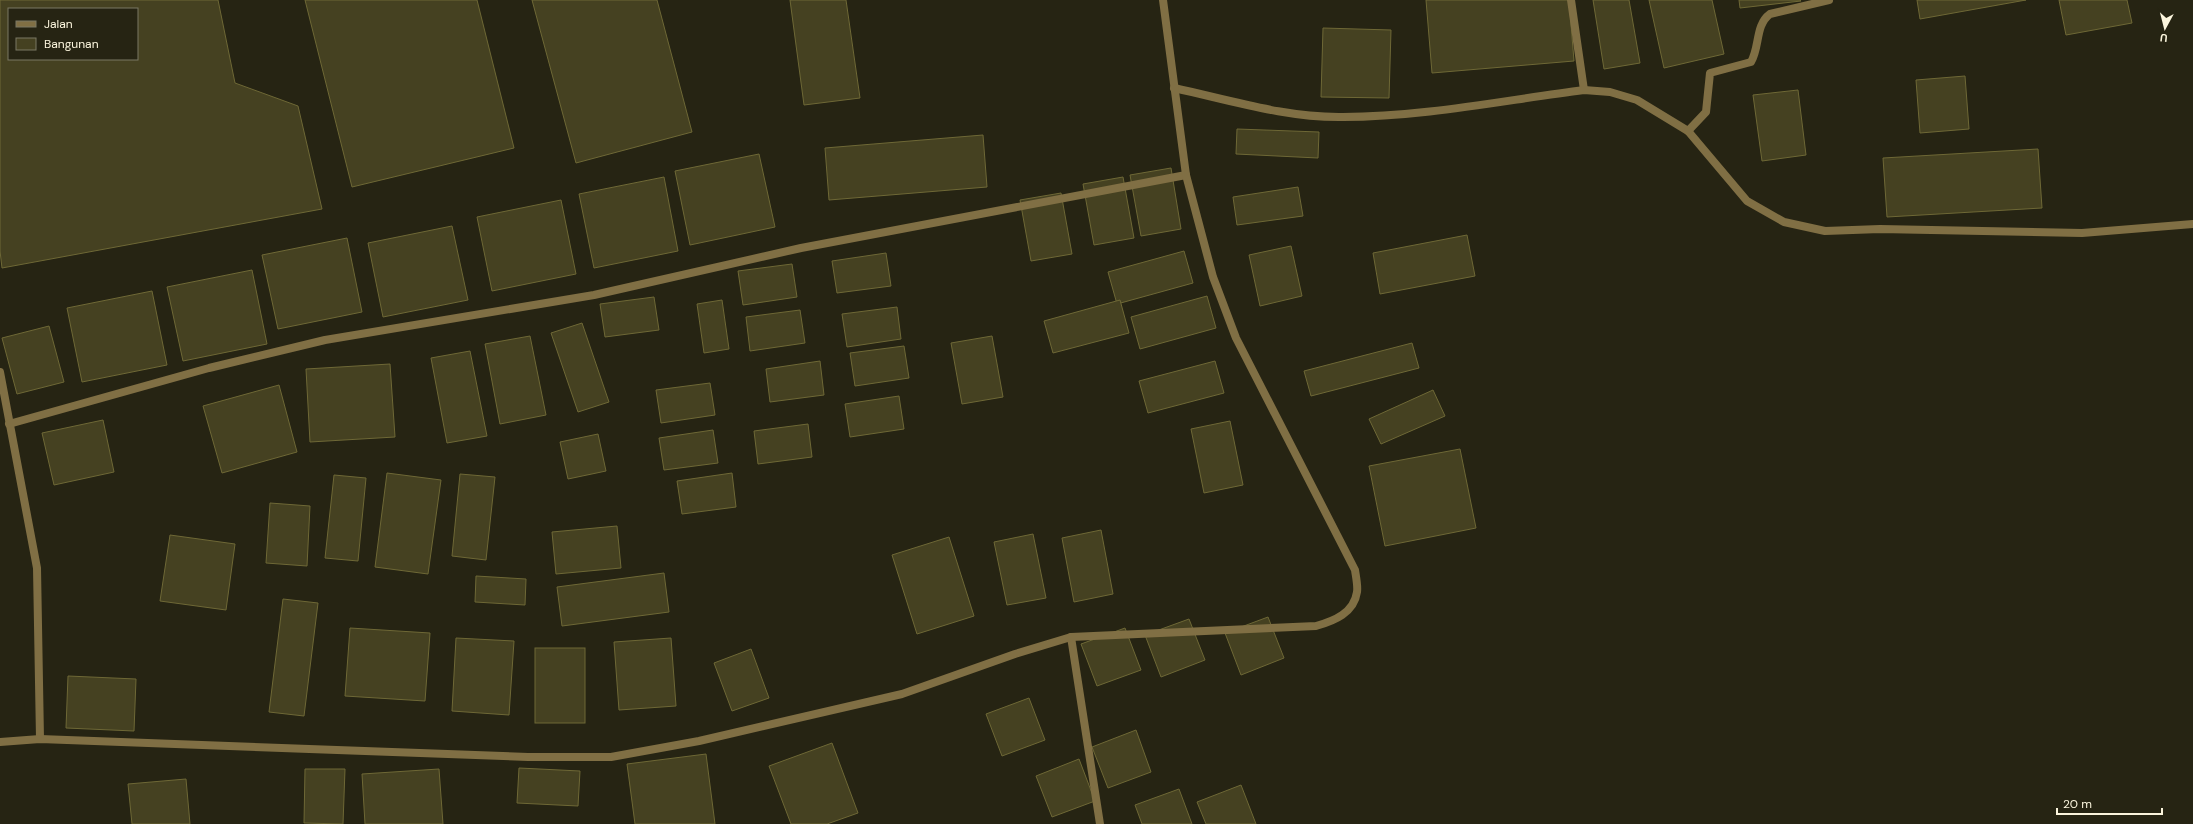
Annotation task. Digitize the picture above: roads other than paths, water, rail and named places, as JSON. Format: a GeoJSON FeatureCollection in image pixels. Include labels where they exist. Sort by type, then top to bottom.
{"type":"FeatureCollection","features":[{"type":"Feature","properties":{"kind":"street"},"geometry":{"type":"LineString","coordinates":[[0,742],[40,739],[528,757],[611,756],[700,740],[902,694],[1015,654],[1071,637],[1316,626],[1335,620],[1349,609],[1357,592],[1355,570],[1236,338],[1213,277],[1186,174],[1163,0]]}},
{"type":"Feature","properties":{"kind":"street"},"geometry":{"type":"LineString","coordinates":[[1572,0],[1584,90]]}},
{"type":"Feature","properties":{"kind":"street"},"geometry":{"type":"LineString","coordinates":[[1688,131],[1706,112],[1710,73],[1751,62],[1755,56],[1764,18],[1770,14],[1830,0]]}},
{"type":"Feature","properties":{"kind":"street"},"geometry":{"type":"LineString","coordinates":[[1174,88],[1286,113],[1343,117],[1399,114],[1584,90],[1610,92],[1637,100],[1688,131],[1747,201],[1784,222],[1825,231],[1880,230],[2082,233],[2193,224]]}},
{"type":"Feature","properties":{"kind":"street"},"geometry":{"type":"LineString","coordinates":[[9,424],[210,368],[325,340],[594,295],[801,248],[1186,174]]}},
{"type":"Feature","properties":{"kind":"street"},"geometry":{"type":"LineString","coordinates":[[0,372],[37,568],[40,739]]}},
{"type":"Feature","properties":{"kind":"street"},"geometry":{"type":"LineString","coordinates":[[1071,637],[1100,824]]}}]}
